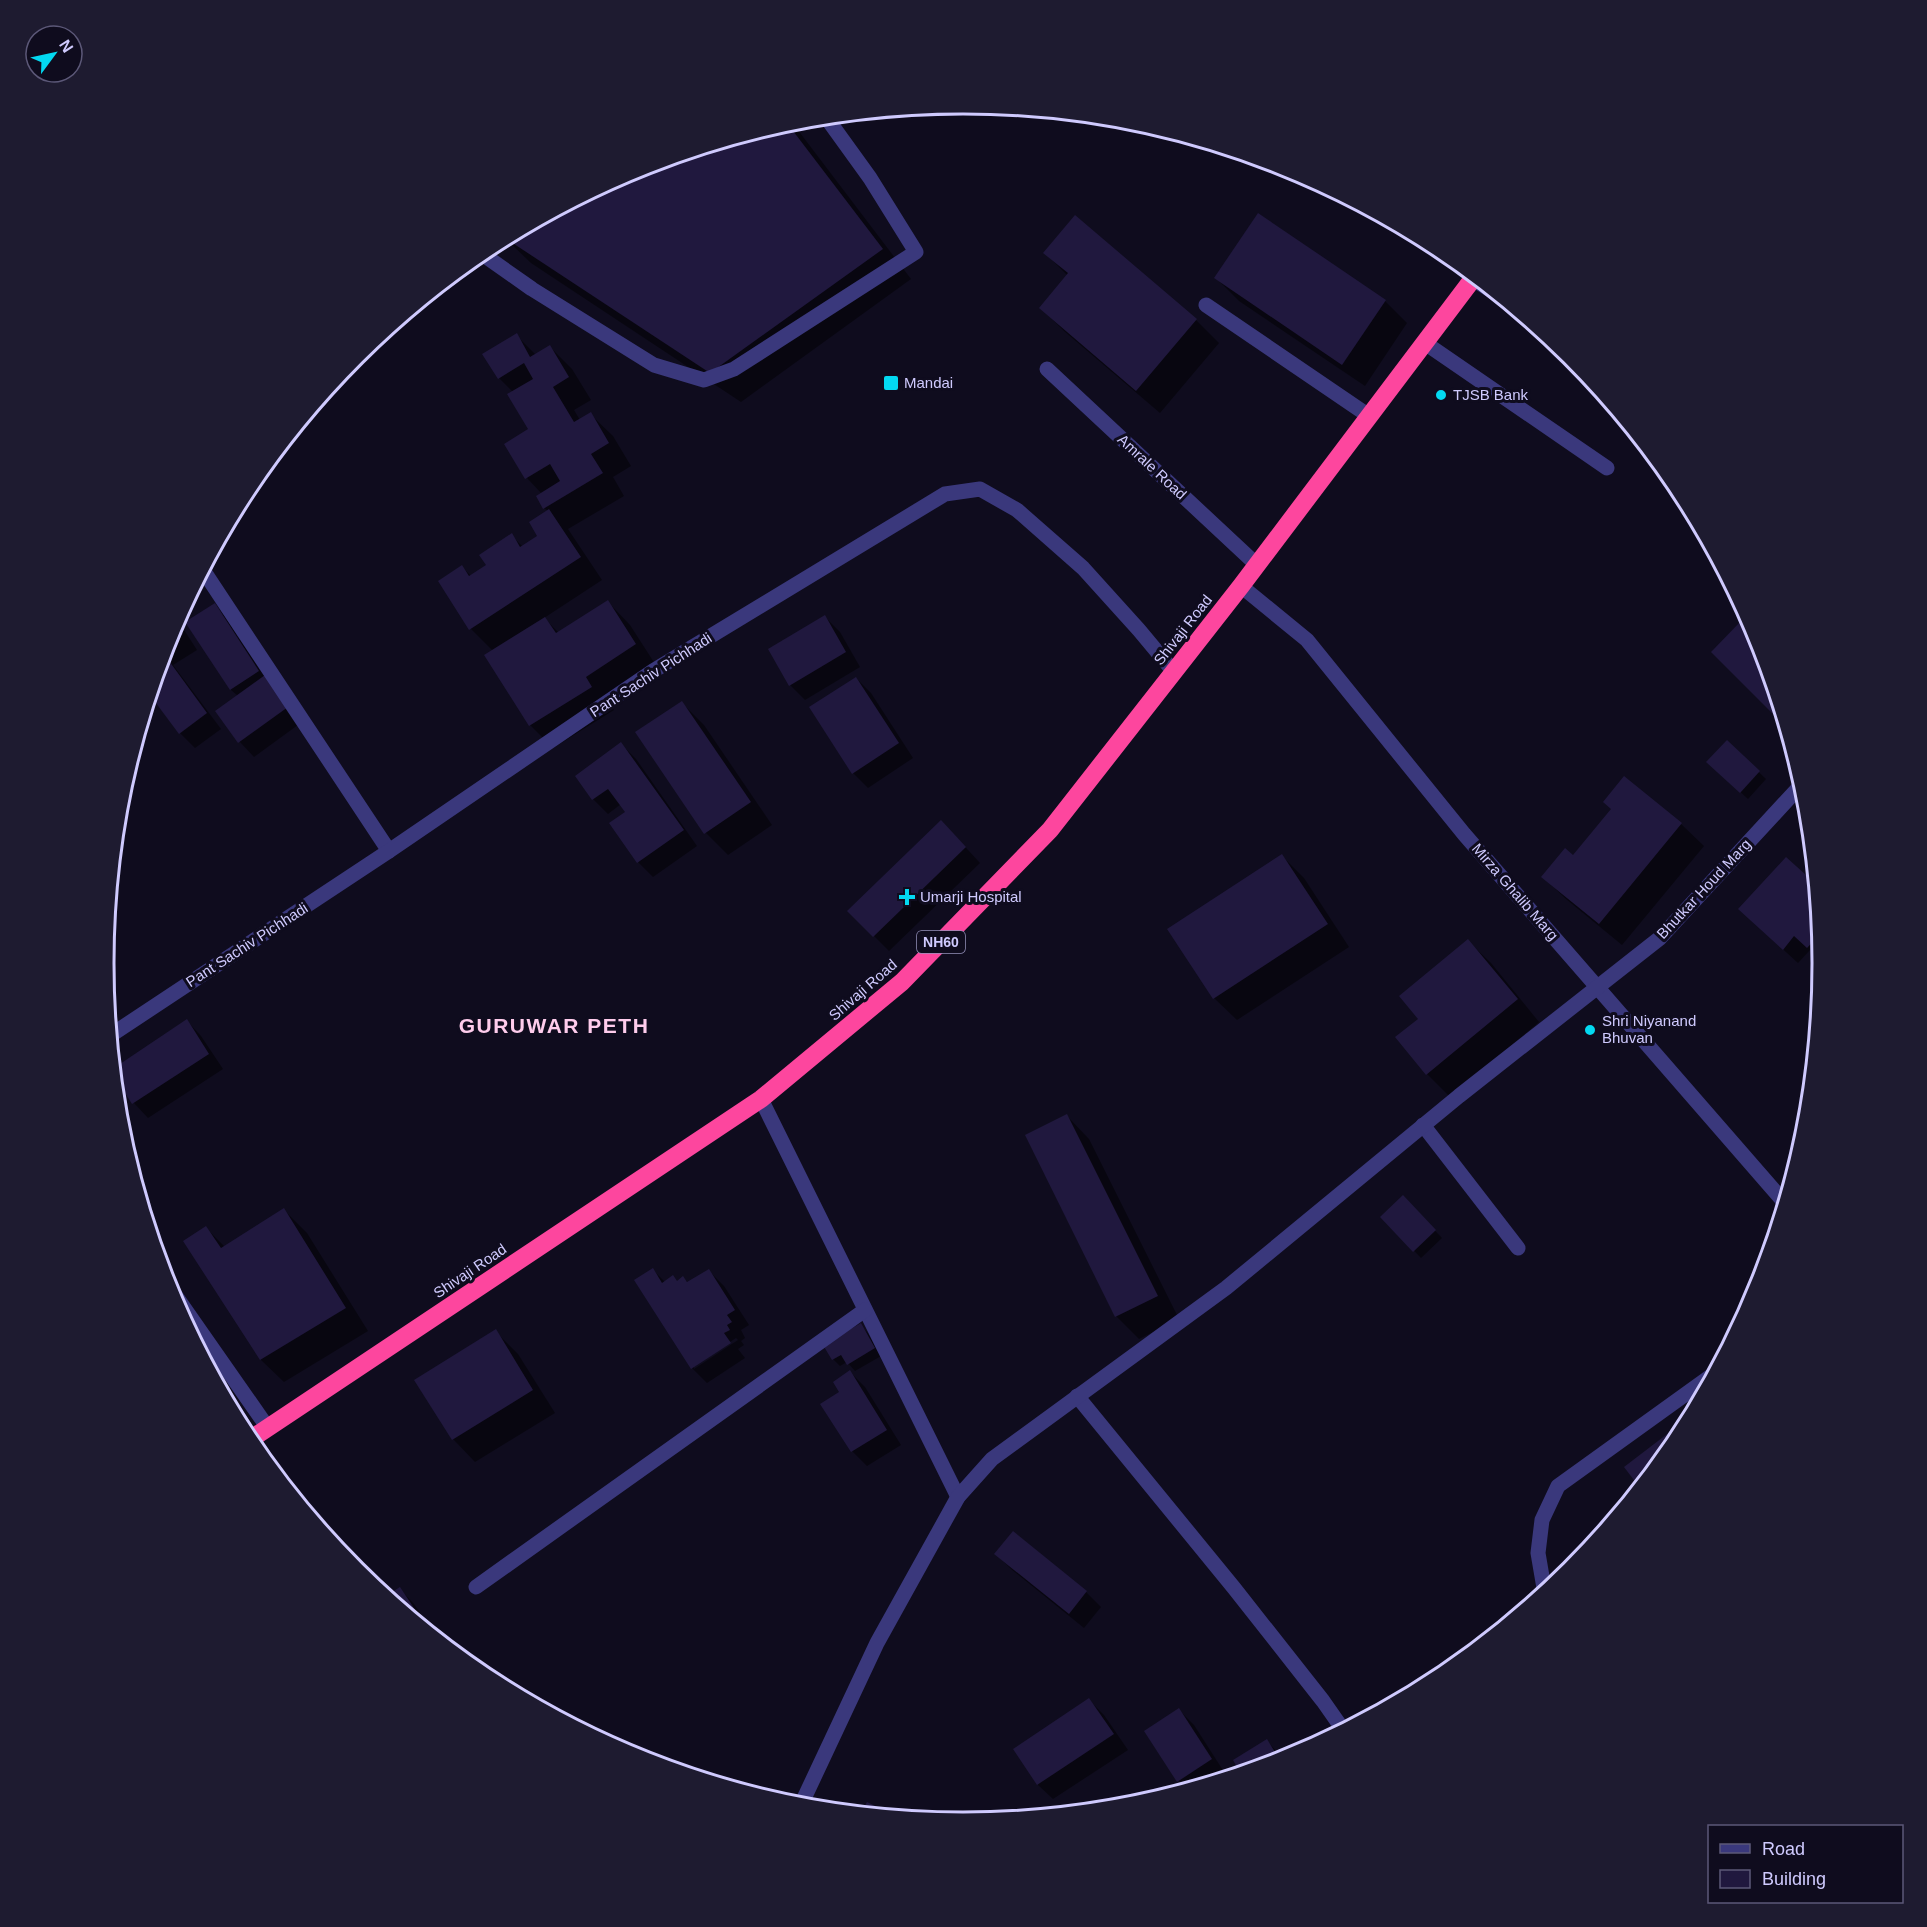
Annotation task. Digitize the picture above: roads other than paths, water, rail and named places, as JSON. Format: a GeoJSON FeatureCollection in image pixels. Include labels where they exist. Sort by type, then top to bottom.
{"type":"FeatureCollection","features":[{"type":"Feature","properties":{"kind":"highway","name":"Shivaji Road"},"geometry":{"type":"LineString","coordinates":[[257,1435],[761,1099],[902,982],[1050,830],[1241,586],[1471,283]]}},
{"type":"Feature","properties":{"kind":"street"},"geometry":{"type":"LineString","coordinates":[[489,259],[532,289],[654,365],[704,380],[734,369],[916,252],[870,178],[831,125]]}},
{"type":"Feature","properties":{"kind":"street"},"geometry":{"type":"LineString","coordinates":[[1206,305],[1369,416]]}},
{"type":"Feature","properties":{"kind":"street"},"geometry":{"type":"LineString","coordinates":[[1425,343],[1606,468]]}},
{"type":"Feature","properties":{"kind":"street","name":"Amrale Road"},"geometry":{"type":"LineString","coordinates":[[1047,369],[1257,565]]}},
{"type":"Feature","properties":{"kind":"street","name":"Pant Sachiv Pichhadi"},"geometry":{"type":"LineString","coordinates":[[117,1031],[389,851],[653,671],[945,494],[980,489],[1017,510],[1083,568],[1174,672]]}},
{"type":"Feature","properties":{"kind":"street"},"geometry":{"type":"LineString","coordinates":[[208,577],[389,851]]}},
{"type":"Feature","properties":{"kind":"street","name":"Mirza Ghalib Marg"},"geometry":{"type":"LineString","coordinates":[[1241,586],[1307,640],[1464,834],[1780,1197]]}},
{"type":"Feature","properties":{"kind":"street","name":"Bhutkar Houd Marg"},"geometry":{"type":"LineString","coordinates":[[804,1798],[877,1643],[958,1497],[992,1459],[1226,1288],[1423,1125],[1660,938],[1795,791]]}},
{"type":"Feature","properties":{"kind":"street"},"geometry":{"type":"LineString","coordinates":[[761,1099],[958,1497]]}},
{"type":"Feature","properties":{"kind":"street"},"geometry":{"type":"LineString","coordinates":[[1423,1125],[1518,1248]]}},
{"type":"Feature","properties":{"kind":"street"},"geometry":{"type":"LineString","coordinates":[[476,1587],[865,1310]]}},
{"type":"Feature","properties":{"kind":"street"},"geometry":{"type":"LineString","coordinates":[[195,1323],[268,1428]]}},
{"type":"Feature","properties":{"kind":"street"},"geometry":{"type":"LineString","coordinates":[[1543,1584],[1538,1553],[1542,1520],[1558,1486],[1702,1382]]}},
{"type":"Feature","properties":{"kind":"street"},"geometry":{"type":"LineString","coordinates":[[1077,1396],[1234,1588],[1340,1725]]}},
{"type":"Feature","properties":{"kind":"place","name":"Mandai"},"geometry":{"type":"Point","coordinates":[891,383]}},
{"type":"Feature","properties":{"kind":"place","name":"TJSB Bank"},"geometry":{"type":"Point","coordinates":[1441,395]}},
{"type":"Feature","properties":{"kind":"place","name":"Umarji Hospital"},"geometry":{"type":"Point","coordinates":[907,897]}},
{"type":"Feature","properties":{"kind":"place","name":"Shri Niyanand Bhuvan"},"geometry":{"type":"Point","coordinates":[1590,1030]}},
{"type":"Feature","properties":{"kind":"district","name":"GURUWAR PETH"},"geometry":{"type":"Point","coordinates":[554,1026]}}]}
